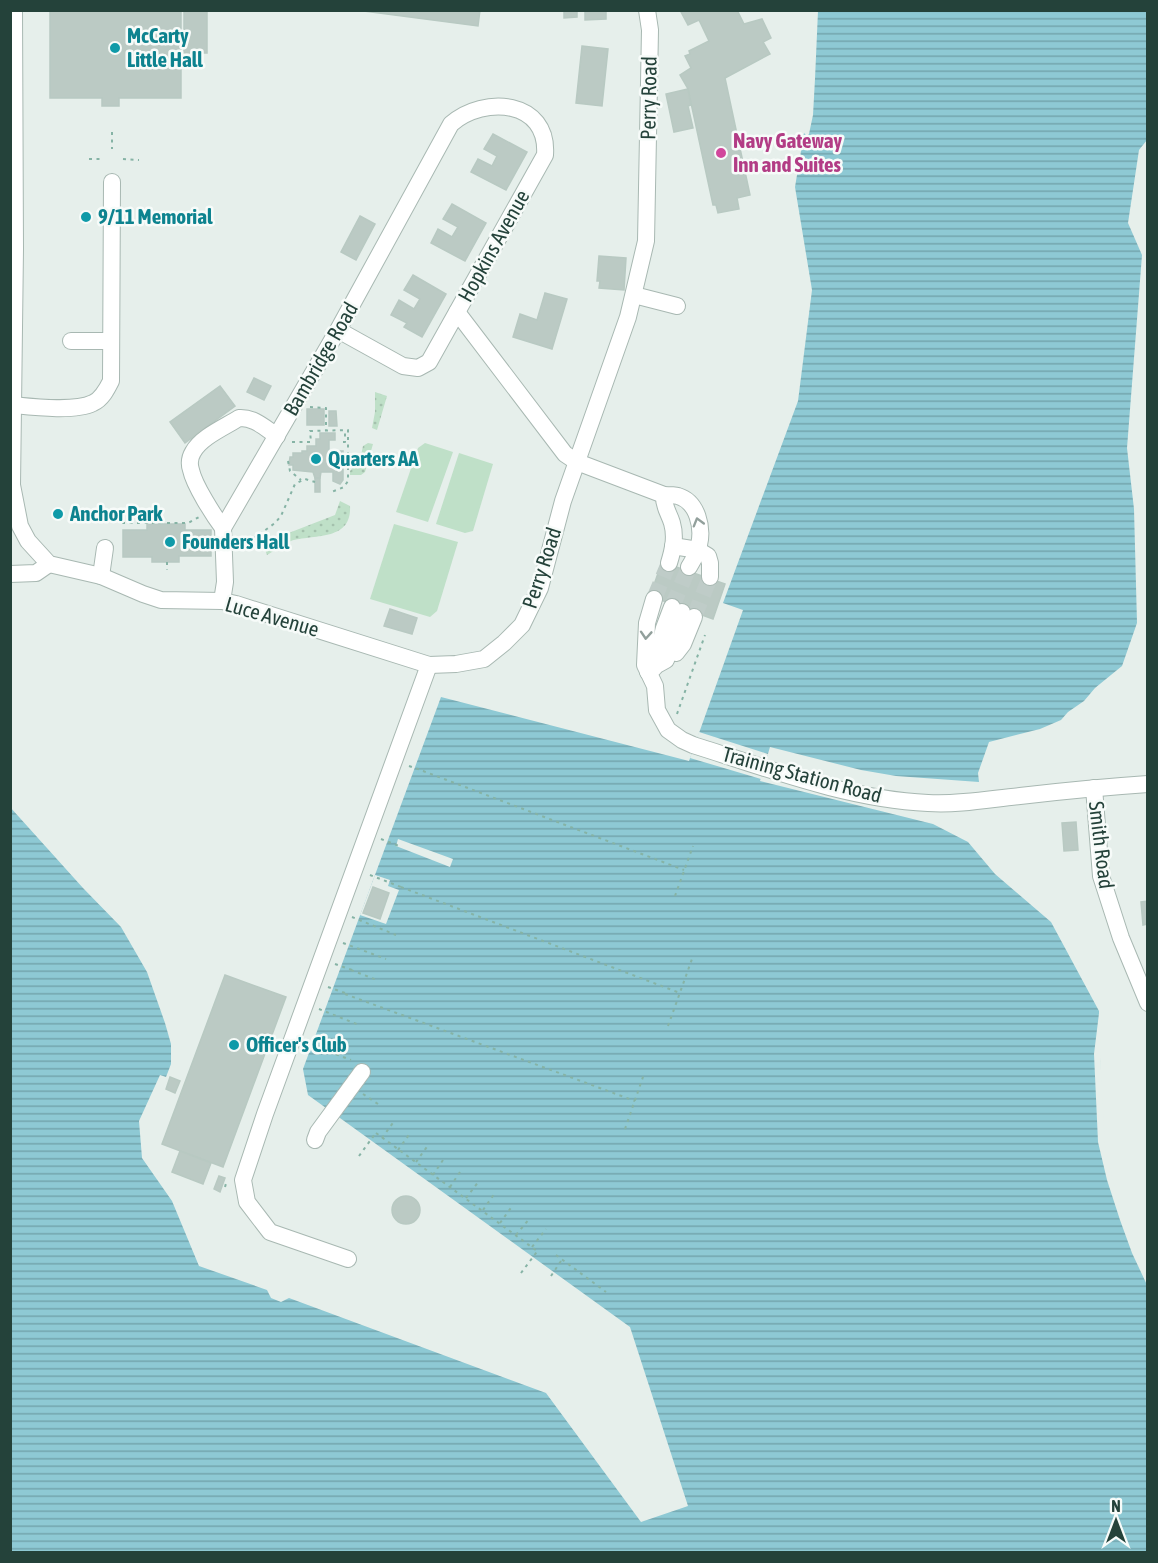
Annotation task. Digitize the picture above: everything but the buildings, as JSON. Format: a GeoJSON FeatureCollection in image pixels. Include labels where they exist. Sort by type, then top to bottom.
{"type":"FeatureCollection","features":[{"type":"Feature","properties":{"kind":"street"},"geometry":{"type":"LineString","coordinates":[[10,574],[36,573],[49,564],[28,541],[13,511],[12,37],[14,10]]}},
{"type":"Feature","properties":{"kind":"street","name":"Perry Road"},"geometry":{"type":"LineString","coordinates":[[429,665],[456,664],[484,659],[522,625],[540,588],[557,523],[634,295],[646,241],[650,30],[647,10]]}},
{"type":"Feature","properties":{"kind":"street","name":"Hopkins Avenue"},"geometry":{"type":"LineString","coordinates":[[451,124],[474,109],[506,107],[528,113],[546,141],[544,155],[457,312],[566,454],[577,462]]}},
{"type":"Feature","properties":{"kind":"street","name":"Bambridge Road"},"geometry":{"type":"LineString","coordinates":[[229,533],[284,439],[338,330],[451,124]]}},
{"type":"Feature","properties":{"kind":"street"},"geometry":{"type":"LineString","coordinates":[[13,405],[70,407],[93,403],[103,395],[111,381],[112,182]]}},
{"type":"Feature","properties":{"kind":"street"},"geometry":{"type":"LineString","coordinates":[[634,295],[676,306]]}},
{"type":"Feature","properties":{"kind":"street"},"geometry":{"type":"LineString","coordinates":[[338,330],[403,366],[417,368],[429,362],[457,312]]}},
{"type":"Feature","properties":{"kind":"street"},"geometry":{"type":"LineString","coordinates":[[71,341],[111,341]]}},
{"type":"Feature","properties":{"kind":"street"},"geometry":{"type":"LineString","coordinates":[[222,601],[229,533],[216,519],[191,471],[190,460],[193,451],[239,418],[255,421],[284,439]]}},
{"type":"Feature","properties":{"kind":"street"},"geometry":{"type":"LineString","coordinates":[[577,462],[664,495],[678,496],[687,500],[699,518],[701,532],[698,550],[699,572]]}},
{"type":"Feature","properties":{"kind":"street"},"geometry":{"type":"LineString","coordinates":[[664,495],[663,502],[672,522],[674,535],[669,563]]}},
{"type":"Feature","properties":{"kind":"street"},"geometry":{"type":"LineString","coordinates":[[673,546],[698,550]]}},
{"type":"Feature","properties":{"kind":"street"},"geometry":{"type":"LineString","coordinates":[[101,576],[105,548]]}},
{"type":"Feature","properties":{"kind":"street","name":"Luce Avenue"},"geometry":{"type":"LineString","coordinates":[[49,564],[101,576],[161,600],[222,601],[256,610],[429,665]]}},
{"type":"Feature","properties":{"kind":"street","name":"Training Station Road"},"geometry":{"type":"LineString","coordinates":[[656,666],[645,665],[647,623],[653,605],[679,613],[656,666],[655,702],[658,714],[668,730],[681,740],[693,745],[852,793],[931,803],[1148,784]]}},
{"type":"Feature","properties":{"kind":"street"},"geometry":{"type":"LineString","coordinates":[[656,666],[672,658],[683,644],[679,613]]}},
{"type":"Feature","properties":{"kind":"street"},"geometry":{"type":"LineString","coordinates":[[348,1259],[270,1232],[247,1202],[243,1180],[429,665]]}},
{"type":"Feature","properties":{"kind":"street","name":"Smith Road"},"geometry":{"type":"LineString","coordinates":[[1094,788],[1101,876],[1121,938],[1148,1003]]}},
{"type":"Feature","properties":{"kind":"street"},"geometry":{"type":"LineString","coordinates":[[315,1140],[318,1132],[362,1072]]}},
{"type":"Feature","properties":{"kind":"path"},"geometry":{"type":"LineString","coordinates":[[112,132],[112,149]]}},
{"type":"Feature","properties":{"kind":"path"},"geometry":{"type":"LineString","coordinates":[[89,159],[103,159]]}},
{"type":"Feature","properties":{"kind":"path"},"geometry":{"type":"LineString","coordinates":[[123,159],[139,160]]}},
{"type":"Feature","properties":{"kind":"path"},"geometry":{"type":"LineString","coordinates":[[307,406],[326,408],[326,430]]}},
{"type":"Feature","properties":{"kind":"path"},"geometry":{"type":"LineString","coordinates":[[343,442],[345,442],[345,430]]}},
{"type":"Feature","properties":{"kind":"path"},"geometry":{"type":"LineString","coordinates":[[284,439],[311,442],[310,431],[348,430],[348,481],[340,489],[329,493]]}},
{"type":"Feature","properties":{"kind":"path"},"geometry":{"type":"LineString","coordinates":[[288,461],[290,471],[301,480]]}},
{"type":"Feature","properties":{"kind":"path"},"geometry":{"type":"LineString","coordinates":[[229,533],[238,542],[246,544],[275,523],[285,510],[295,484],[301,480],[311,479],[315,482]]}},
{"type":"Feature","properties":{"kind":"path"},"geometry":{"type":"LineString","coordinates":[[122,523],[188,523],[207,512]]}},
{"type":"Feature","properties":{"kind":"path"},"geometry":{"type":"LineString","coordinates":[[167,562],[167,570]]}},
{"type":"Feature","properties":{"kind":"path"},"geometry":{"type":"LineString","coordinates":[[679,708],[707,629]]}},
{"type":"Feature","properties":{"kind":"path"},"geometry":{"type":"LineString","coordinates":[[415,768],[684,870]]}},
{"type":"Feature","properties":{"kind":"path"},"geometry":{"type":"LineString","coordinates":[[423,771],[432,774]]}},
{"type":"Feature","properties":{"kind":"path"},"geometry":{"type":"LineString","coordinates":[[388,842],[399,846]]}},
{"type":"Feature","properties":{"kind":"path"},"geometry":{"type":"LineString","coordinates":[[675,896],[693,846]]}},
{"type":"Feature","properties":{"kind":"path"},"geometry":{"type":"LineString","coordinates":[[373,877],[680,993]]}},
{"type":"Feature","properties":{"kind":"path"},"geometry":{"type":"LineString","coordinates":[[401,887],[406,889]]}},
{"type":"Feature","properties":{"kind":"path"},"geometry":{"type":"LineString","coordinates":[[359,920],[396,935]]}},
{"type":"Feature","properties":{"kind":"path"},"geometry":{"type":"LineString","coordinates":[[349,945],[386,959]]}},
{"type":"Feature","properties":{"kind":"path"},"geometry":{"type":"LineString","coordinates":[[668,1026],[692,959]]}},
{"type":"Feature","properties":{"kind":"path"},"geometry":{"type":"LineString","coordinates":[[342,966],[376,980]]}},
{"type":"Feature","properties":{"kind":"path"},"geometry":{"type":"LineString","coordinates":[[333,988],[350,996]]}},
{"type":"Feature","properties":{"kind":"path"},"geometry":{"type":"LineString","coordinates":[[345,994],[635,1101]]}},
{"type":"Feature","properties":{"kind":"path"},"geometry":{"type":"LineString","coordinates":[[325,1011],[358,1025]]}},
{"type":"Feature","properties":{"kind":"path"},"geometry":{"type":"LineString","coordinates":[[313,1045],[327,1051]]}},
{"type":"Feature","properties":{"kind":"path"},"geometry":{"type":"LineString","coordinates":[[322,1049],[351,1060]]}},
{"type":"Feature","properties":{"kind":"path"},"geometry":{"type":"LineString","coordinates":[[625,1129],[644,1074]]}},
{"type":"Feature","properties":{"kind":"path"},"geometry":{"type":"LineString","coordinates":[[382,1138],[395,1120]]}},
{"type":"Feature","properties":{"kind":"path"},"geometry":{"type":"LineString","coordinates":[[398,1150],[411,1132]]}},
{"type":"Feature","properties":{"kind":"path"},"geometry":{"type":"LineString","coordinates":[[375,1133],[538,1250],[521,1273]]}},
{"type":"Feature","properties":{"kind":"path"},"geometry":{"type":"LineString","coordinates":[[359,1156],[375,1134],[392,1145]]}},
{"type":"Feature","properties":{"kind":"path"},"geometry":{"type":"LineString","coordinates":[[416,1162],[429,1144]]}},
{"type":"Feature","properties":{"kind":"path"},"geometry":{"type":"LineString","coordinates":[[433,1174],[445,1157]]}},
{"type":"Feature","properties":{"kind":"path"},"geometry":{"type":"LineString","coordinates":[[450,1186],[462,1169]]}},
{"type":"Feature","properties":{"kind":"path"},"geometry":{"type":"LineString","coordinates":[[466,1198],[479,1181]]}},
{"type":"Feature","properties":{"kind":"path"},"geometry":{"type":"LineString","coordinates":[[483,1210],[495,1193]]}},
{"type":"Feature","properties":{"kind":"path"},"geometry":{"type":"LineString","coordinates":[[500,1223],[513,1205]]}},
{"type":"Feature","properties":{"kind":"path"},"geometry":{"type":"LineString","coordinates":[[516,1235],[530,1218]]}},
{"type":"Feature","properties":{"kind":"path"},"geometry":{"type":"LineString","coordinates":[[532,1247],[546,1229]]}},
{"type":"Feature","properties":{"kind":"path"},"geometry":{"type":"LineString","coordinates":[[556,1255],[606,1292]]}},
{"type":"Feature","properties":{"kind":"path"},"geometry":{"type":"LineString","coordinates":[[551,1276],[562,1260]]}},
{"type":"Feature","properties":{"kind":"green space"},"geometry":{"type":"Polygon","coordinates":[[[375,392],[387,396],[377,430],[372,428],[375,392]]]}},
{"type":"Feature","properties":{"kind":"green space"},"geometry":{"type":"Polygon","coordinates":[[[368,443],[373,444],[365,472],[361,475],[350,475],[350,471],[360,460],[363,446],[368,443]]]}},
{"type":"Feature","properties":{"kind":"green space"},"geometry":{"type":"Polygon","coordinates":[[[425,443],[453,452],[428,522],[396,512],[418,448],[425,443]]]}},
{"type":"Feature","properties":{"kind":"green space"},"geometry":{"type":"Polygon","coordinates":[[[459,453],[493,464],[473,531],[465,533],[436,524],[459,453]]]}},
{"type":"Feature","properties":{"kind":"green space"},"geometry":{"type":"Polygon","coordinates":[[[340,501],[350,506],[349,518],[345,526],[330,534],[291,541],[267,555],[264,547],[281,536],[335,515],[340,501]]]}},
{"type":"Feature","properties":{"kind":"green space"},"geometry":{"type":"Polygon","coordinates":[[[394,524],[458,542],[437,611],[430,617],[370,599],[394,524]]]}},
{"type":"Feature","properties":{"kind":"water"},"geometry":{"type":"Polygon","coordinates":[[[815,11],[1147,11],[1147,140],[1139,150],[1128,223],[1142,255],[1127,448],[1134,509],[1137,623],[1122,666],[1061,720],[1040,729],[989,742],[978,773],[979,782],[896,776],[861,770],[770,747],[760,781],[933,824],[968,842],[995,874],[1051,922],[1099,1011],[1102,1148],[1116,1205],[1147,1280],[1147,1552],[11,1552],[10,807],[121,927],[147,972],[171,1044],[171,1064],[166,1077],[160,1075],[139,1121],[142,1158],[172,1201],[199,1266],[267,1290],[271,1298],[281,1302],[289,1298],[546,1393],[641,1522],[688,1506],[630,1327],[308,1095],[303,1069],[441,697],[689,761],[743,610],[723,603],[798,401],[812,290],[795,187],[804,133],[808,132],[813,94],[815,11]]]}},
{"type":"Feature","properties":{"kind":"pier"},"geometry":{"type":"Polygon","coordinates":[[[814,11],[818,11],[813,115],[807,136],[804,133],[810,93],[814,11]]]}},
{"type":"Feature","properties":{"kind":"pier"},"geometry":{"type":"Polygon","coordinates":[[[699,732],[768,754],[761,779],[690,758],[699,732]]]}},
{"type":"Feature","properties":{"kind":"pier"},"geometry":{"type":"Polygon","coordinates":[[[398,839],[453,859],[450,867],[396,846],[398,839]]]}},
{"type":"Feature","properties":{"kind":"pier"},"geometry":{"type":"Polygon","coordinates":[[[375,875],[390,880],[388,886],[399,890],[386,924],[360,915],[375,875]]]}},
{"type":"Feature","properties":{"kind":"pier"},"geometry":{"type":"Polygon","coordinates":[[[1100,1005],[1105,1147],[1119,1205],[1148,1273],[1147,1285],[1120,1220],[1098,1142],[1094,1054],[1100,1005]]]}},
{"type":"Feature","properties":{"kind":"tunnel"},"geometry":{"type":"LineString","coordinates":[[654,599],[669,563]]}},
{"type":"Feature","properties":{"kind":"tunnel"},"geometry":{"type":"LineString","coordinates":[[672,607],[689,567]]}},
{"type":"Feature","properties":{"kind":"tunnel"},"geometry":{"type":"LineString","coordinates":[[694,617],[710,577]]}},
{"type":"Feature","properties":{"kind":"place","name":"McCarty Little Hall"},"geometry":{"type":"Point","coordinates":[115,48]}},
{"type":"Feature","properties":{"kind":"place","name":"Navy Gateway Inn and Suites"},"geometry":{"type":"Point","coordinates":[721,153]}},
{"type":"Feature","properties":{"kind":"place","name":"9/11 Memorial"},"geometry":{"type":"Point","coordinates":[86,217]}},
{"type":"Feature","properties":{"kind":"place","name":"Quarters AA"},"geometry":{"type":"Point","coordinates":[316,459]}},
{"type":"Feature","properties":{"kind":"place","name":"Anchor Park"},"geometry":{"type":"Point","coordinates":[58,514]}},
{"type":"Feature","properties":{"kind":"place","name":"Founders Hall"},"geometry":{"type":"Point","coordinates":[170,542]}},
{"type":"Feature","properties":{"kind":"place","name":"Officer's Club"},"geometry":{"type":"Point","coordinates":[234,1045]}}]}
